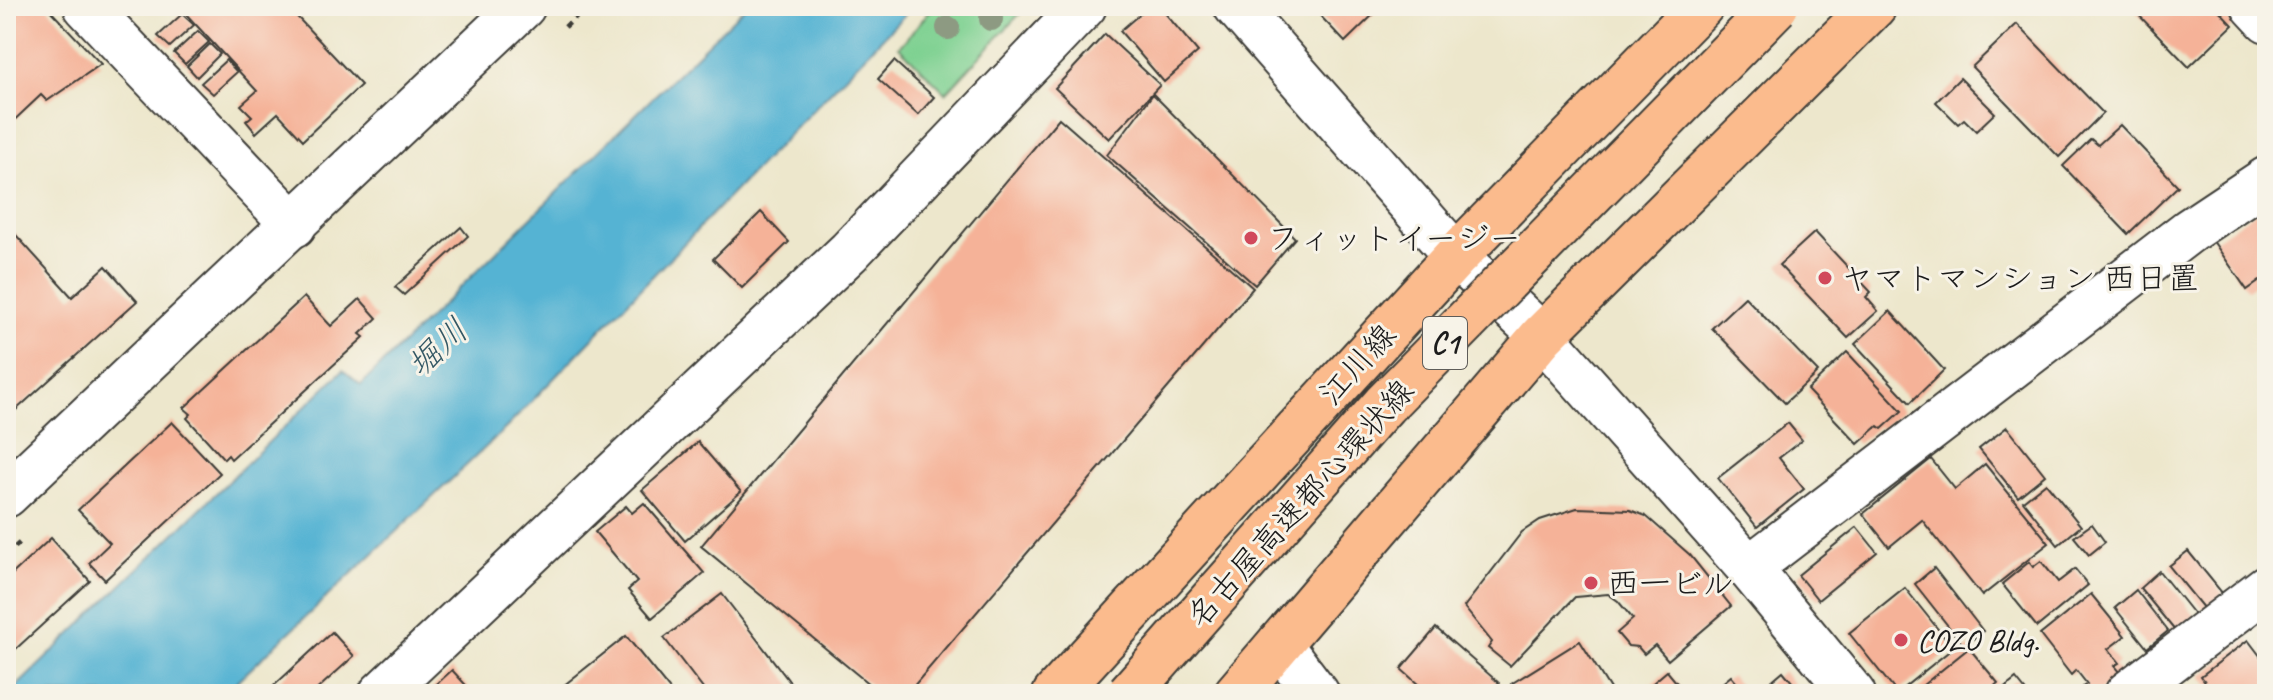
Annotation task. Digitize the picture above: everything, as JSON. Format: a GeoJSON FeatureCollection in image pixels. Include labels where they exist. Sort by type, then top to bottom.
{"type":"FeatureCollection","features":[{"type":"Feature","properties":{"kind":"main road","name":"江川線"},"geometry":{"type":"LineString","coordinates":[[1055,694],[1456,256],[1701,6]]}},
{"type":"Feature","properties":{"kind":"main road","name":"名古屋高速都心環状線"},"geometry":{"type":"LineString","coordinates":[[1129,694],[1384,405],[1776,6]]}},
{"type":"Feature","properties":{"kind":"main road"},"geometry":{"type":"LineString","coordinates":[[1236,694],[1542,336],[1874,6]]}},
{"type":"Feature","properties":{"kind":"street"},"geometry":{"type":"LineString","coordinates":[[86,6],[294,225]]}},
{"type":"Feature","properties":{"kind":"street"},"geometry":{"type":"LineString","coordinates":[[6,495],[523,6]]}},
{"type":"Feature","properties":{"kind":"street"},"geometry":{"type":"LineString","coordinates":[[381,694],[849,252],[1084,6]]}},
{"type":"Feature","properties":{"kind":"street"},"geometry":{"type":"LineString","coordinates":[[1236,6],[1456,256],[1542,336],[1749,568],[1853,694]]}},
{"type":"Feature","properties":{"kind":"street"},"geometry":{"type":"LineString","coordinates":[[2254,6],[2267,20]]}},
{"type":"Feature","properties":{"kind":"street"},"geometry":{"type":"LineString","coordinates":[[1749,568],[2189,231],[2267,179]]}},
{"type":"Feature","properties":{"kind":"street"},"geometry":{"type":"LineString","coordinates":[[2127,694],[2267,587]]}},
{"type":"Feature","properties":{"kind":"street"},"geometry":{"type":"LineString","coordinates":[[1279,644],[1317,694]]}},
{"type":"Feature","properties":{"kind":"green space"},"geometry":{"type":"Polygon","coordinates":[[[934,6],[1027,6],[946,93],[899,47],[934,6]]]}},
{"type":"Feature","properties":{"kind":"water","name":"堀川"},"geometry":{"type":"Polygon","coordinates":[[[746,6],[913,6],[507,427],[224,694],[9,694],[343,370],[361,385],[746,6]]]}},
{"type":"Feature","properties":{"kind":"building"},"geometry":{"type":"Polygon","coordinates":[[[20,6],[46,6],[101,64],[47,101],[41,95],[6,128],[6,19],[20,6]]]}},
{"type":"Feature","properties":{"kind":"building"},"geometry":{"type":"Polygon","coordinates":[[[195,6],[287,6],[361,85],[303,140],[278,113],[256,133],[246,121],[252,116],[241,105],[257,91],[186,14],[195,6]]]}},
{"type":"Feature","properties":{"kind":"building"},"geometry":{"type":"Polygon","coordinates":[[[1149,6],[1159,6],[1198,52],[1164,82],[1120,31],[1149,6]]]}},
{"type":"Feature","properties":{"kind":"building"},"geometry":{"type":"Polygon","coordinates":[[[1311,6],[1374,6],[1378,10],[1345,42],[1311,6]]]}},
{"type":"Feature","properties":{"kind":"building"},"geometry":{"type":"Polygon","coordinates":[[[2130,6],[2215,6],[2233,25],[2189,67],[2130,6]]]}},
{"type":"Feature","properties":{"kind":"building"},"geometry":{"type":"Polygon","coordinates":[[[182,14],[194,25],[170,47],[158,36],[182,14]]]}},
{"type":"Feature","properties":{"kind":"building"},"geometry":{"type":"Polygon","coordinates":[[[2017,24],[2103,113],[2059,157],[1972,67],[2017,24]]]}},
{"type":"Feature","properties":{"kind":"building"},"geometry":{"type":"Polygon","coordinates":[[[198,31],[209,42],[185,64],[174,53],[198,31]]]}},
{"type":"Feature","properties":{"kind":"building"},"geometry":{"type":"Polygon","coordinates":[[[1105,34],[1160,85],[1109,139],[1055,88],[1105,34]]]}},
{"type":"Feature","properties":{"kind":"building"},"geometry":{"type":"Polygon","coordinates":[[[210,44],[220,54],[197,77],[187,66],[210,44]]]}},
{"type":"Feature","properties":{"kind":"building"},"geometry":{"type":"Polygon","coordinates":[[[226,60],[237,72],[213,94],[201,83],[226,60]]]}},
{"type":"Feature","properties":{"kind":"building"},"geometry":{"type":"Polygon","coordinates":[[[894,61],[934,97],[918,115],[878,79],[894,61]]]}},
{"type":"Feature","properties":{"kind":"building"},"geometry":{"type":"Polygon","coordinates":[[[1960,78],[1995,113],[1976,131],[1964,119],[1958,124],[1936,102],[1960,78]]]}},
{"type":"Feature","properties":{"kind":"building"},"geometry":{"type":"Polygon","coordinates":[[[1153,94],[1295,238],[1255,285],[1107,155],[1153,94]]]}},
{"type":"Feature","properties":{"kind":"building"},"geometry":{"type":"Polygon","coordinates":[[[1059,118],[1253,288],[907,694],[881,694],[701,546],[1059,118]]]}},
{"type":"Feature","properties":{"kind":"building"},"geometry":{"type":"Polygon","coordinates":[[[2120,125],[2178,186],[2128,234],[2063,166],[2091,139],[2098,145],[2120,125]]]}},
{"type":"Feature","properties":{"kind":"building"},"geometry":{"type":"Polygon","coordinates":[[[2267,204],[2267,276],[2247,290],[2213,241],[2267,204]]]}},
{"type":"Feature","properties":{"kind":"building"},"geometry":{"type":"Polygon","coordinates":[[[761,212],[789,242],[742,288],[713,259],[761,212]]]}},
{"type":"Feature","properties":{"kind":"building"},"geometry":{"type":"Polygon","coordinates":[[[6,224],[72,297],[106,266],[137,301],[6,419],[6,224]]]}},
{"type":"Feature","properties":{"kind":"building"},"geometry":{"type":"Polygon","coordinates":[[[461,227],[468,236],[404,295],[395,287],[461,227]]]}},
{"type":"Feature","properties":{"kind":"building","name":"ヤマトマンション 西日置"},"geometry":{"type":"Polygon","coordinates":[[[1815,232],[1871,292],[1866,297],[1878,311],[1848,338],[1779,265],[1815,232]]]}},
{"type":"Feature","properties":{"kind":"building"},"geometry":{"type":"Polygon","coordinates":[[[304,297],[331,326],[360,299],[377,318],[360,334],[364,337],[231,459],[228,455],[224,459],[187,418],[191,414],[184,408],[304,297]]]}},
{"type":"Feature","properties":{"kind":"building"},"geometry":{"type":"Polygon","coordinates":[[[1745,297],[1818,372],[1785,403],[1712,328],[1745,297]]]}},
{"type":"Feature","properties":{"kind":"building"},"geometry":{"type":"Polygon","coordinates":[[[1890,311],[1944,370],[1910,403],[1855,344],[1890,311]]]}},
{"type":"Feature","properties":{"kind":"building"},"geometry":{"type":"Polygon","coordinates":[[[1847,352],[1902,411],[1882,429],[1878,426],[1858,444],[1807,390],[1847,352]]]}},
{"type":"Feature","properties":{"kind":"building"},"geometry":{"type":"Polygon","coordinates":[[[172,422],[220,473],[105,580],[89,563],[110,543],[78,510],[172,422]]]}},
{"type":"Feature","properties":{"kind":"building"},"geometry":{"type":"Polygon","coordinates":[[[1788,423],[1802,440],[1779,458],[1804,489],[1757,527],[1718,478],[1788,423]]]}},
{"type":"Feature","properties":{"kind":"building"},"geometry":{"type":"Polygon","coordinates":[[[2007,427],[2045,475],[2018,497],[1979,449],[2007,427]]]}},
{"type":"Feature","properties":{"kind":"building"},"geometry":{"type":"Polygon","coordinates":[[[698,442],[741,492],[685,541],[642,490],[698,442]]]}},
{"type":"Feature","properties":{"kind":"building"},"geometry":{"type":"Polygon","coordinates":[[[1931,459],[1955,489],[1985,464],[2049,543],[1982,596],[1922,520],[1889,547],[1863,514],[1931,459]]]}},
{"type":"Feature","properties":{"kind":"building"},"geometry":{"type":"Polygon","coordinates":[[[2046,483],[2081,526],[2058,545],[2023,501],[2046,483]]]}},
{"type":"Feature","properties":{"kind":"building"},"geometry":{"type":"Polygon","coordinates":[[[644,503],[704,573],[652,618],[628,590],[637,582],[595,532],[626,506],[632,513],[644,503]]]}},
{"type":"Feature","properties":{"kind":"building","name":"西一ビル"},"geometry":{"type":"Polygon","coordinates":[[[1577,508],[1630,510],[1646,516],[1690,555],[1731,606],[1668,660],[1655,645],[1644,654],[1638,647],[1628,646],[1617,633],[1633,619],[1608,594],[1575,597],[1510,666],[1488,648],[1492,642],[1464,607],[1522,532],[1540,520],[1577,508]]]}},
{"type":"Feature","properties":{"kind":"building"},"geometry":{"type":"Polygon","coordinates":[[[2092,524],[2105,542],[2089,555],[2074,537],[2092,524]]]}},
{"type":"Feature","properties":{"kind":"building"},"geometry":{"type":"Polygon","coordinates":[[[1857,527],[1877,552],[1818,600],[1798,575],[1857,527]]]}},
{"type":"Feature","properties":{"kind":"building"},"geometry":{"type":"Polygon","coordinates":[[[51,538],[90,581],[6,658],[6,580],[51,538]]]}},
{"type":"Feature","properties":{"kind":"building"},"geometry":{"type":"Polygon","coordinates":[[[2188,551],[2223,594],[2204,609],[2169,566],[2188,551]]]}},
{"type":"Feature","properties":{"kind":"building"},"geometry":{"type":"Polygon","coordinates":[[[2041,561],[2058,582],[2075,569],[2088,585],[2037,627],[2002,584],[2029,562],[2033,567],[2041,561]]]}},
{"type":"Feature","properties":{"kind":"building"},"geometry":{"type":"Polygon","coordinates":[[[1934,568],[1983,631],[1964,646],[1915,584],[1934,568]]]}},
{"type":"Feature","properties":{"kind":"building"},"geometry":{"type":"Polygon","coordinates":[[[2159,571],[2195,616],[2176,632],[2140,588],[2159,571]]]}},
{"type":"Feature","properties":{"kind":"building","name":"COZO Bldg."},"geometry":{"type":"Polygon","coordinates":[[[1905,588],[1953,648],[1897,693],[1849,633],[1905,588]]]}},
{"type":"Feature","properties":{"kind":"building"},"geometry":{"type":"Polygon","coordinates":[[[2136,590],[2168,631],[2147,648],[2115,608],[2136,590]]]}},
{"type":"Feature","properties":{"kind":"building"},"geometry":{"type":"Polygon","coordinates":[[[722,594],[799,694],[707,694],[664,638],[722,594]]]}},
{"type":"Feature","properties":{"kind":"building"},"geometry":{"type":"Polygon","coordinates":[[[2091,594],[2125,636],[2108,649],[2119,663],[2114,666],[2121,674],[2096,694],[2086,694],[2081,688],[2087,684],[2076,670],[2071,675],[2040,635],[2091,594]]]}},
{"type":"Feature","properties":{"kind":"building"},"geometry":{"type":"Polygon","coordinates":[[[1436,628],[1499,683],[1490,694],[1429,694],[1401,669],[1436,628]]]}},
{"type":"Feature","properties":{"kind":"building"},"geometry":{"type":"Polygon","coordinates":[[[332,632],[354,656],[312,694],[265,694],[332,632]]]}},
{"type":"Feature","properties":{"kind":"building"},"geometry":{"type":"Polygon","coordinates":[[[626,636],[673,694],[553,694],[626,636]]]}},
{"type":"Feature","properties":{"kind":"building"},"geometry":{"type":"Polygon","coordinates":[[[2248,640],[2267,665],[2267,694],[2214,694],[2201,676],[2248,640]]]}},
{"type":"Feature","properties":{"kind":"building"},"geometry":{"type":"Polygon","coordinates":[[[1580,641],[1610,689],[1602,694],[1517,694],[1511,684],[1580,641]]]}},
{"type":"Feature","properties":{"kind":"building"},"geometry":{"type":"Polygon","coordinates":[[[1969,648],[1998,683],[1985,694],[1912,694],[1969,648]]]}},
{"type":"Feature","properties":{"kind":"building"},"geometry":{"type":"Polygon","coordinates":[[[452,670],[474,694],[426,694],[452,670]]]}},
{"type":"Feature","properties":{"kind":"building"},"geometry":{"type":"Polygon","coordinates":[[[1667,671],[1686,694],[1640,694],[1667,671]]]}},
{"type":"Feature","properties":{"kind":"building"},"geometry":{"type":"Polygon","coordinates":[[[1783,671],[1802,694],[1756,694],[1783,671]]]}},
{"type":"Feature","properties":{"kind":"building"},"geometry":{"type":"Polygon","coordinates":[[[1731,676],[1746,694],[1709,694],[1731,676]]]}},
{"type":"Feature","properties":{"kind":"building"},"geometry":{"type":"Polygon","coordinates":[[[2016,679],[2028,694],[1997,694],[2016,679]]]}},
{"type":"Feature","properties":{"kind":"place","name":"フィットイージー"},"geometry":{"type":"Point","coordinates":[1251,238]}},
{"type":"Feature","properties":{"kind":"place","name":"ヤマトマンション 西日置"},"geometry":{"type":"Point","coordinates":[1825,278]}},
{"type":"Feature","properties":{"kind":"place","name":"西一ビル"},"geometry":{"type":"Point","coordinates":[1591,583]}},
{"type":"Feature","properties":{"kind":"place","name":"COZO Bldg."},"geometry":{"type":"Point","coordinates":[1901,640]}}]}
